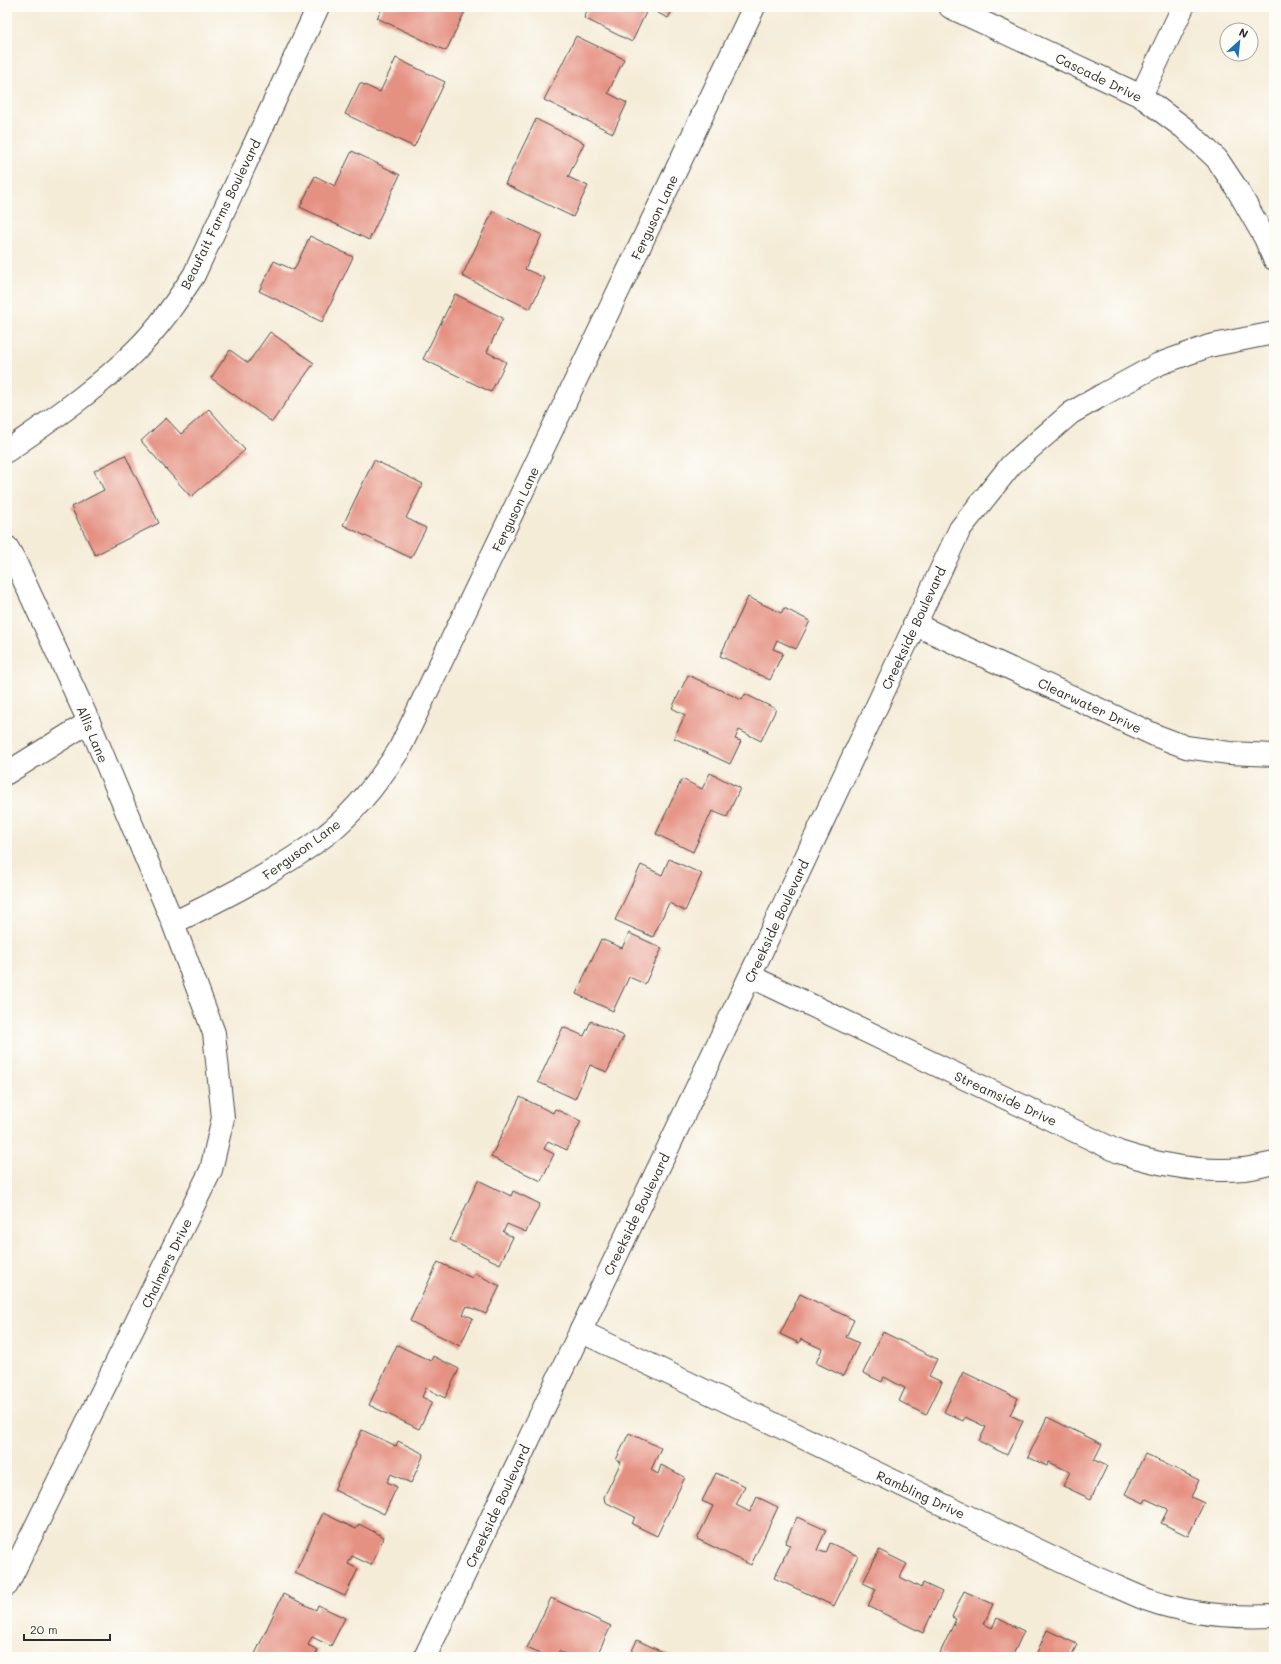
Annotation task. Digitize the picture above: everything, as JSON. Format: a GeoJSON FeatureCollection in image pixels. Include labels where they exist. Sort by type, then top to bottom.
{"type":"FeatureCollection","features":[{"type":"Feature","properties":{"kind":"street","name":"Beaufait Farms Boulevard"},"geometry":{"type":"LineString","coordinates":[[7,452],[79,400],[134,352],[174,306],[194,275],[318,7]]}},
{"type":"Feature","properties":{"kind":"street","name":"Ferguson Lane"},"geometry":{"type":"LineString","coordinates":[[173,924],[259,880],[326,835],[372,789],[399,750],[754,7]]}},
{"type":"Feature","properties":{"kind":"street","name":"Cascade Drive"},"geometry":{"type":"LineString","coordinates":[[950,7],[1141,96],[1184,128],[1217,159],[1237,189],[1265,238],[1274,259]]}},
{"type":"Feature","properties":{"kind":"street"},"geometry":{"type":"LineString","coordinates":[[1141,96],[1183,7]]}},
{"type":"Feature","properties":{"kind":"street","name":"Creekside Boulevard"},"geometry":{"type":"LineString","coordinates":[[425,1657],[750,976],[914,624],[960,529],[1011,465],[1072,414],[1104,394],[1159,364],[1209,346],[1274,332]]}},
{"type":"Feature","properties":{"kind":"street","name":"Allis Lane"},"geometry":{"type":"LineString","coordinates":[[7,547],[15,561],[89,722],[173,924]]}},
{"type":"Feature","properties":{"kind":"street","name":"Clearwater Drive"},"geometry":{"type":"LineString","coordinates":[[914,624],[1157,736],[1186,746],[1229,754],[1274,755]]}},
{"type":"Feature","properties":{"kind":"street"},"geometry":{"type":"LineString","coordinates":[[7,773],[89,722]]}},
{"type":"Feature","properties":{"kind":"street","name":"Chalmers Drive"},"geometry":{"type":"LineString","coordinates":[[7,1585],[211,1170],[223,1118],[214,1033],[173,924]]}},
{"type":"Feature","properties":{"kind":"street","name":"Streamside Drive"},"geometry":{"type":"LineString","coordinates":[[750,976],[1119,1152],[1150,1162],[1198,1169],[1244,1169],[1274,1163]]}},
{"type":"Feature","properties":{"kind":"street","name":"Rambling Drive"},"geometry":{"type":"LineString","coordinates":[[580,1331],[1094,1577],[1146,1599],[1179,1609],[1218,1615],[1244,1618],[1274,1616]]}},
{"type":"Feature","properties":{"kind":"building"},"geometry":{"type":"Polygon","coordinates":[[[383,7],[467,7],[446,51],[377,18],[383,7]]]}},
{"type":"Feature","properties":{"kind":"building"},"geometry":{"type":"Polygon","coordinates":[[[589,7],[674,7],[668,18],[648,8],[632,42],[584,18],[589,7]]]}},
{"type":"Feature","properties":{"kind":"building"},"geometry":{"type":"Polygon","coordinates":[[[576,36],[624,59],[608,93],[627,103],[613,133],[544,100],[576,36]]]}},
{"type":"Feature","properties":{"kind":"building"},"geometry":{"type":"Polygon","coordinates":[[[396,58],[445,82],[414,147],[345,114],[360,83],[380,92],[396,58]]]}},
{"type":"Feature","properties":{"kind":"building"},"geometry":{"type":"Polygon","coordinates":[[[536,119],[584,143],[568,177],[588,186],[573,217],[505,184],[536,119]]]}},
{"type":"Feature","properties":{"kind":"building"},"geometry":{"type":"Polygon","coordinates":[[[352,151],[400,175],[369,240],[300,207],[315,176],[335,186],[352,151]]]}},
{"type":"Feature","properties":{"kind":"building"},"geometry":{"type":"Polygon","coordinates":[[[493,211],[542,235],[525,269],[545,278],[530,309],[462,276],[493,211]]]}},
{"type":"Feature","properties":{"kind":"building"},"geometry":{"type":"Polygon","coordinates":[[[310,236],[353,257],[322,322],[259,291],[274,261],[294,270],[310,236]]]}},
{"type":"Feature","properties":{"kind":"building"},"geometry":{"type":"Polygon","coordinates":[[[455,294],[503,318],[487,352],[506,362],[491,392],[423,359],[455,294]]]}},
{"type":"Feature","properties":{"kind":"building"},"geometry":{"type":"Polygon","coordinates":[[[270,332],[314,363],[272,422],[211,378],[230,350],[248,363],[270,332]]]}},
{"type":"Feature","properties":{"kind":"building"},"geometry":{"type":"Polygon","coordinates":[[[209,409],[245,450],[191,497],[141,441],[166,418],[181,434],[209,409]]]}},
{"type":"Feature","properties":{"kind":"building"},"geometry":{"type":"Polygon","coordinates":[[[125,455],[159,523],[95,555],[71,507],[104,490],[94,471],[125,455]]]}},
{"type":"Feature","properties":{"kind":"building"},"geometry":{"type":"Polygon","coordinates":[[[374,460],[423,484],[406,518],[426,528],[411,558],[343,525],[374,460]]]}},
{"type":"Feature","properties":{"kind":"building"},"geometry":{"type":"Polygon","coordinates":[[[748,597],[781,613],[784,608],[810,621],[796,649],[777,640],[773,649],[783,653],[770,680],[720,656],[748,597]]]}},
{"type":"Feature","properties":{"kind":"building"},"geometry":{"type":"Polygon","coordinates":[[[688,675],[742,700],[745,694],[776,709],[761,741],[739,730],[735,739],[741,741],[730,764],[674,738],[685,715],[672,708],[688,675]]]}},
{"type":"Feature","properties":{"kind":"building"},"geometry":{"type":"Polygon","coordinates":[[[710,773],[740,788],[727,817],[712,811],[693,852],[656,834],[682,779],[702,789],[710,773]]]}},
{"type":"Feature","properties":{"kind":"building"},"geometry":{"type":"Polygon","coordinates":[[[669,859],[702,874],[685,911],[669,903],[653,937],[615,920],[641,865],[662,875],[669,859]]]}},
{"type":"Feature","properties":{"kind":"building"},"geometry":{"type":"Polygon","coordinates":[[[629,933],[662,948],[645,984],[629,977],[613,1011],[576,994],[601,939],[622,948],[629,933]]]}},
{"type":"Feature","properties":{"kind":"building"},"geometry":{"type":"Polygon","coordinates":[[[591,1021],[624,1036],[607,1072],[590,1065],[575,1099],[538,1082],[563,1027],[584,1036],[591,1021]]]}},
{"type":"Feature","properties":{"kind":"building"},"geometry":{"type":"Polygon","coordinates":[[[520,1097],[553,1113],[555,1109],[581,1121],[567,1150],[548,1141],[544,1149],[554,1154],[541,1181],[491,1157],[520,1097]]]}},
{"type":"Feature","properties":{"kind":"building"},"geometry":{"type":"Polygon","coordinates":[[[478,1180],[511,1196],[513,1191],[540,1204],[526,1232],[507,1224],[503,1232],[513,1237],[500,1264],[450,1240],[478,1180]]]}},
{"type":"Feature","properties":{"kind":"building"},"geometry":{"type":"Polygon","coordinates":[[[438,1262],[472,1278],[474,1273],[500,1286],[486,1314],[467,1306],[463,1314],[473,1318],[460,1346],[410,1321],[438,1262]]]}},
{"type":"Feature","properties":{"kind":"building"},"geometry":{"type":"Polygon","coordinates":[[[800,1294],[854,1320],[846,1337],[859,1343],[843,1376],[816,1363],[822,1349],[801,1339],[799,1343],[780,1334],[800,1294]]]}},
{"type":"Feature","properties":{"kind":"building"},"geometry":{"type":"Polygon","coordinates":[[[883,1332],[937,1359],[929,1376],[942,1382],[926,1415],[899,1401],[905,1388],[884,1377],[882,1382],[863,1373],[883,1332]]]}},
{"type":"Feature","properties":{"kind":"building"},"geometry":{"type":"Polygon","coordinates":[[[397,1345],[431,1361],[433,1356],[459,1369],[445,1398],[426,1388],[422,1397],[432,1402],[419,1429],[369,1405],[397,1345]]]}},
{"type":"Feature","properties":{"kind":"building"},"geometry":{"type":"Polygon","coordinates":[[[963,1372],[1018,1398],[1010,1415],[1023,1421],[1007,1455],[979,1441],[986,1427],[965,1417],[963,1421],[944,1412],[963,1372]]]}},
{"type":"Feature","properties":{"kind":"building"},"geometry":{"type":"Polygon","coordinates":[[[1047,1417],[1102,1444],[1094,1460],[1107,1466],[1091,1499],[1063,1486],[1070,1472],[1049,1462],[1047,1466],[1028,1457],[1047,1417]]]}},
{"type":"Feature","properties":{"kind":"building"},"geometry":{"type":"Polygon","coordinates":[[[362,1430],[396,1446],[398,1441],[424,1454],[411,1483],[391,1474],[387,1482],[397,1487],[384,1514],[334,1490],[362,1430]]]}},
{"type":"Feature","properties":{"kind":"building"},"geometry":{"type":"Polygon","coordinates":[[[629,1433],[661,1448],[651,1470],[658,1474],[661,1465],[685,1477],[657,1536],[632,1524],[635,1517],[605,1502],[604,1497],[621,1462],[616,1460],[629,1433]]]}},
{"type":"Feature","properties":{"kind":"building"},"geometry":{"type":"Polygon","coordinates":[[[1145,1454],[1199,1480],[1191,1497],[1204,1503],[1188,1536],[1161,1523],[1168,1509],[1146,1499],[1144,1503],[1125,1494],[1145,1454]]]}},
{"type":"Feature","properties":{"kind":"building"},"geometry":{"type":"Polygon","coordinates":[[[716,1473],[745,1486],[736,1505],[750,1512],[757,1497],[778,1507],[751,1565],[697,1539],[713,1506],[702,1501],[716,1473]]]}},
{"type":"Feature","properties":{"kind":"building"},"geometry":{"type":"Polygon","coordinates":[[[323,1513],[356,1529],[359,1524],[384,1537],[371,1565],[352,1556],[348,1564],[358,1569],[345,1596],[295,1573],[323,1513]]]}},
{"type":"Feature","properties":{"kind":"building"},"geometry":{"type":"Polygon","coordinates":[[[797,1517],[826,1530],[817,1550],[826,1553],[830,1543],[858,1556],[834,1606],[774,1578],[790,1545],[785,1543],[797,1517]]]}},
{"type":"Feature","properties":{"kind":"building"},"geometry":{"type":"Polygon","coordinates":[[[879,1550],[907,1564],[900,1577],[921,1588],[923,1583],[942,1592],[923,1633],[868,1606],[876,1589],[863,1583],[879,1550]]]}},
{"type":"Feature","properties":{"kind":"building"},"geometry":{"type":"Polygon","coordinates":[[[964,1591],[993,1604],[984,1624],[992,1628],[997,1618],[1024,1631],[1012,1657],[950,1657],[940,1653],[956,1619],[952,1617],[964,1591]]]}},
{"type":"Feature","properties":{"kind":"building"},"geometry":{"type":"Polygon","coordinates":[[[283,1594],[316,1610],[318,1605],[345,1618],[331,1646],[312,1637],[308,1645],[318,1650],[315,1657],[262,1657],[255,1654],[283,1594]]]}},
{"type":"Feature","properties":{"kind":"building"},"geometry":{"type":"Polygon","coordinates":[[[551,1598],[611,1626],[596,1657],[566,1657],[567,1655],[559,1651],[556,1657],[547,1657],[527,1648],[551,1598]]]}},
{"type":"Feature","properties":{"kind":"building"},"geometry":{"type":"Polygon","coordinates":[[[1047,1630],[1077,1644],[1071,1657],[1035,1657],[1047,1630]]]}},
{"type":"Feature","properties":{"kind":"building"},"geometry":{"type":"Polygon","coordinates":[[[637,1640],[673,1657],[629,1657],[637,1640]]]}}]}
